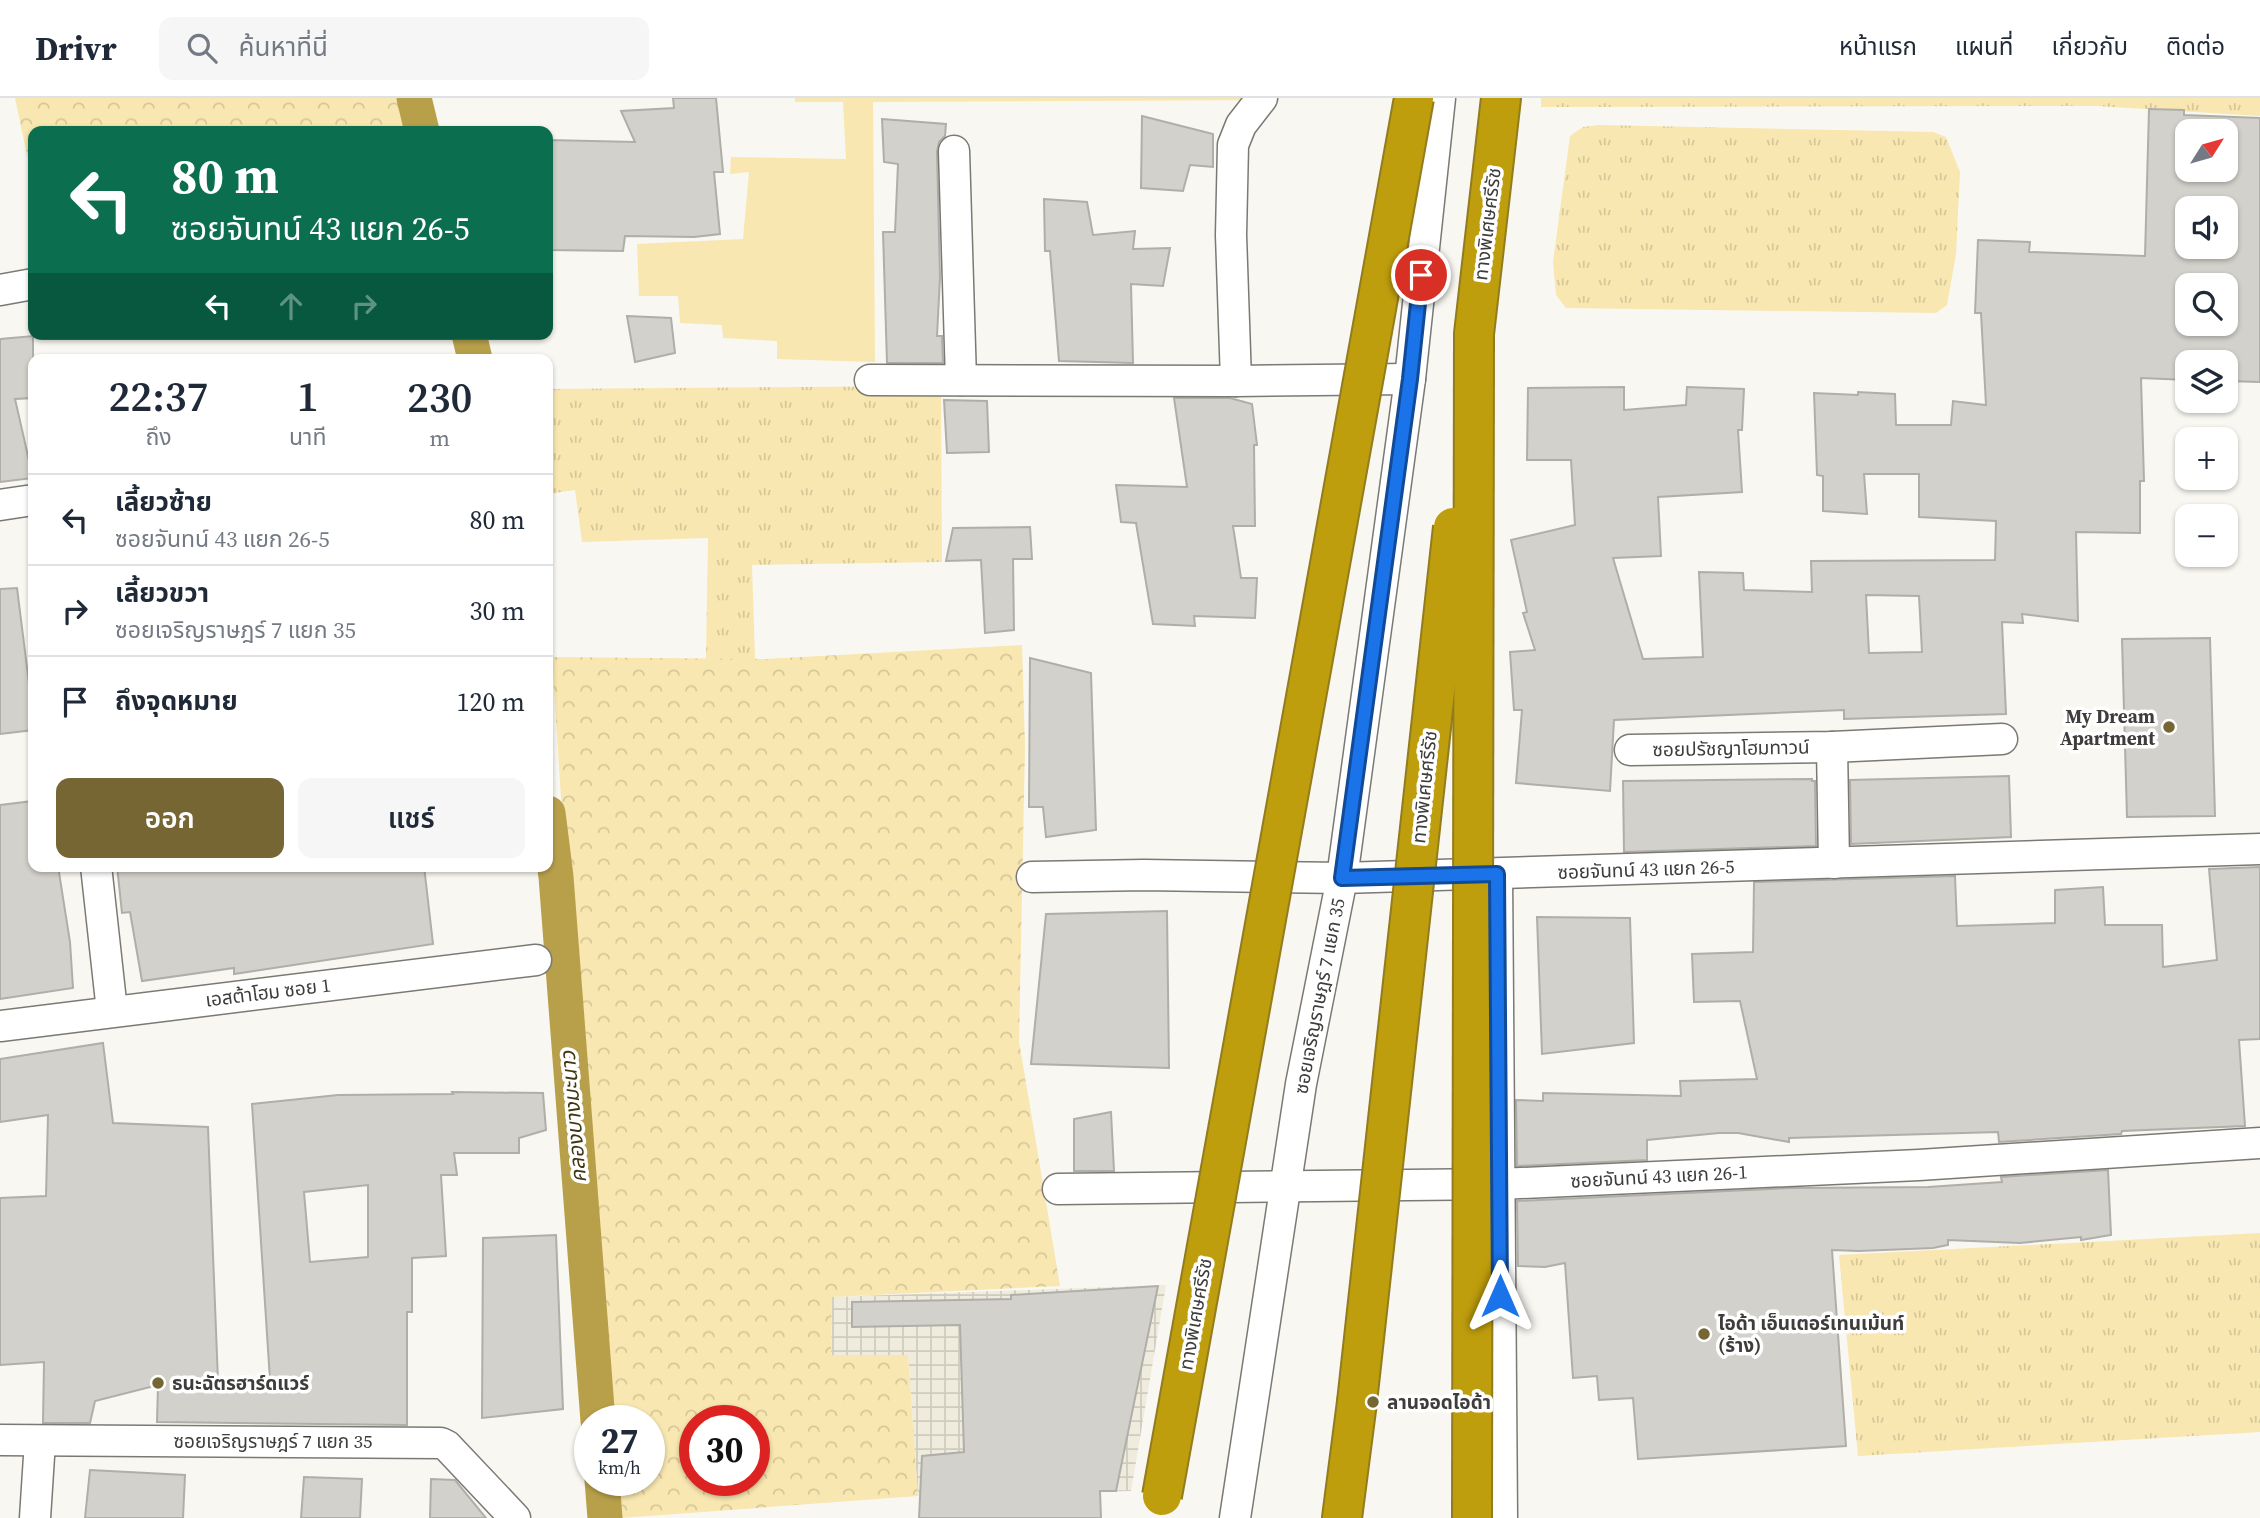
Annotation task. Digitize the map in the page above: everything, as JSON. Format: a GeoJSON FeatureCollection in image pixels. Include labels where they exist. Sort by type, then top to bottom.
{"type":"FeatureCollection","features":[{"type":"Feature","properties":{"kind":"highway","name":"ทางพิเศษศรีรัช"},"geometry":{"type":"LineString","coordinates":[[1160,1511],[1415,98]]}},
{"type":"Feature","properties":{"kind":"highway","name":"ทางพิเศษศรีรัช"},"geometry":{"type":"LineString","coordinates":[[1342,1518],[1501,98]]}},
{"type":"Feature","properties":{"kind":"highway"},"geometry":{"type":"LineString","coordinates":[[1472,1518],[1474,334]]}},
{"type":"Feature","properties":{"kind":"street"},"geometry":{"type":"LineString","coordinates":[[1236,381],[1231,235],[1233,145],[1241,125],[1262,98]]}},
{"type":"Feature","properties":{"kind":"street","name":"ซอยเจริญราษฎร์ 7 แยก 35"},"geometry":{"type":"LineString","coordinates":[[1235,1518],[1301,1084],[1342,878],[1410,379],[1440,98]]}},
{"type":"Feature","properties":{"kind":"street"},"geometry":{"type":"LineString","coordinates":[[954,151],[961,380]]}},
{"type":"Feature","properties":{"kind":"street"},"geometry":{"type":"LineString","coordinates":[[0,290],[28,285]]}},
{"type":"Feature","properties":{"kind":"street"},"geometry":{"type":"LineString","coordinates":[[870,380],[1410,379]]}},
{"type":"Feature","properties":{"kind":"street"},"geometry":{"type":"LineString","coordinates":[[0,505],[28,501]]}},
{"type":"Feature","properties":{"kind":"street","name":"ซอยปรัชญาโฮมทาวน์"},"geometry":{"type":"LineString","coordinates":[[1630,750],[1832,747],[2002,739]]}},
{"type":"Feature","properties":{"kind":"street","name":"ซอยปรัชญาโฮมทาวน์"},"geometry":{"type":"LineString","coordinates":[[1832,747],[1834,863]]}},
{"type":"Feature","properties":{"kind":"street","name":"ซอยจันทน์ 43 แยก 26-5"},"geometry":{"type":"LineString","coordinates":[[1032,877],[1143,874],[1342,878],[2260,849]]}},
{"type":"Feature","properties":{"kind":"street"},"geometry":{"type":"LineString","coordinates":[[97,872],[112,1012]]}},
{"type":"Feature","properties":{"kind":"street"},"geometry":{"type":"LineString","coordinates":[[1497,874],[1502,1518]]}},
{"type":"Feature","properties":{"kind":"street","name":"เอสต้าโฮม ซอย 1"},"geometry":{"type":"LineString","coordinates":[[0,1026],[536,960]]}},
{"type":"Feature","properties":{"kind":"street","name":"ซอยจันทน์ 43 แยก 26-1"},"geometry":{"type":"LineString","coordinates":[[1058,1189],[1500,1184],[1919,1165],[2260,1143]]}},
{"type":"Feature","properties":{"kind":"street","name":"ซอยเจริญราษฎร์ 7 แยก 35"},"geometry":{"type":"LineString","coordinates":[[0,1440],[441,1443],[447,1446],[515,1518]]}},
{"type":"Feature","properties":{"kind":"street"},"geometry":{"type":"LineString","coordinates":[[35,1518],[40,1441]]}},
{"type":"Feature","properties":{"kind":"shaded area"},"geometry":{"type":"Polygon","coordinates":[[[1166,1285],[1131,1491],[918,1496],[908,1355],[831,1355],[832,1297],[1166,1285]]]}},
{"type":"Feature","properties":{"kind":"green space"},"geometry":{"type":"Polygon","coordinates":[[[15,98],[401,98],[408,126],[28,126],[28,160],[15,98]]]}},
{"type":"Feature","properties":{"kind":"green space"},"geometry":{"type":"Polygon","coordinates":[[[795,98],[1270,100],[873,102],[875,362],[777,359],[777,341],[723,338],[722,325],[680,323],[678,296],[639,296],[637,244],[743,239],[749,172],[730,174],[731,157],[846,159],[843,102],[795,102],[795,98]]]}},
{"type":"Feature","properties":{"kind":"green space"},"geometry":{"type":"Polygon","coordinates":[[[1541,98],[2260,98],[2260,116],[2097,106],[1541,107],[1541,98]]]}},
{"type":"Feature","properties":{"kind":"green space"},"geometry":{"type":"Polygon","coordinates":[[[1599,125],[1933,132],[1946,137],[1960,172],[1956,254],[1947,305],[1936,313],[1566,308],[1556,295],[1553,262],[1570,136],[1583,127],[1599,125]]]}},
{"type":"Feature","properties":{"kind":"green space"},"geometry":{"type":"Polygon","coordinates":[[[941,386],[942,562],[752,565],[755,659],[706,659],[708,538],[582,542],[575,490],[553,493],[553,389],[941,386]]]}},
{"type":"Feature","properties":{"kind":"green space"},"geometry":{"type":"Polygon","coordinates":[[[1022,645],[1025,747],[1019,1041],[1060,1286],[832,1297],[831,1355],[908,1355],[918,1496],[621,1518],[619,1496],[665,1496],[665,1405],[611,1405],[572,972],[553,657],[765,659],[1022,645]]]}},
{"type":"Feature","properties":{"kind":"green space"},"geometry":{"type":"Polygon","coordinates":[[[2260,1233],[2260,1432],[1858,1456],[1839,1255],[2260,1233]]]}},
{"type":"Feature","properties":{"kind":"building"},"geometry":{"type":"Polygon","coordinates":[[[673,98],[716,98],[723,172],[714,172],[720,234],[694,237],[625,236],[623,251],[553,250],[553,140],[635,142],[621,111],[674,108],[673,98]]]}},
{"type":"Feature","properties":{"kind":"building"},"geometry":{"type":"Polygon","coordinates":[[[2149,109],[2184,110],[2184,115],[2260,118],[2260,382],[2238,381],[2238,350],[2175,350],[2175,379],[2141,378],[2144,481],[2140,481],[2140,533],[2076,532],[2078,621],[2022,614],[2023,623],[2002,622],[2006,714],[1844,719],[1844,710],[1614,720],[1610,791],[1516,783],[1522,710],[1514,710],[1510,652],[1535,650],[1523,613],[1527,612],[1511,540],[1575,525],[1571,460],[1527,460],[1528,388],[1624,387],[1624,410],[1686,405],[1687,387],[1744,389],[1742,430],[1738,430],[1742,492],[1658,497],[1661,556],[1613,558],[1643,659],[1703,657],[1699,572],[1743,573],[1744,590],[1812,592],[1811,561],[1995,560],[1996,521],[1919,517],[1919,474],[1864,474],[1867,514],[1823,511],[1823,476],[1817,475],[1814,393],[1895,394],[1896,425],[1951,425],[1953,401],[1986,405],[1981,313],[1975,313],[1978,240],[2030,242],[2029,252],[2145,256],[2149,109]],[[1866,595],[1869,653],[1922,652],[1919,596],[1866,595]]]}},
{"type":"Feature","properties":{"kind":"building"},"geometry":{"type":"Polygon","coordinates":[[[1142,116],[1213,134],[1213,167],[1190,165],[1183,191],[1141,188],[1142,116]]]}},
{"type":"Feature","properties":{"kind":"building"},"geometry":{"type":"Polygon","coordinates":[[[882,119],[946,124],[945,136],[939,142],[937,152],[940,277],[937,336],[942,336],[943,363],[887,363],[883,232],[895,232],[898,164],[884,162],[882,119]]]}},
{"type":"Feature","properties":{"kind":"building"},"geometry":{"type":"Polygon","coordinates":[[[1044,199],[1087,202],[1093,235],[1135,231],[1133,249],[1170,248],[1163,286],[1131,284],[1133,363],[1059,361],[1050,251],[1045,251],[1044,199]]]}},
{"type":"Feature","properties":{"kind":"building"},"geometry":{"type":"Polygon","coordinates":[[[627,316],[671,318],[675,353],[635,362],[627,316]]]}},
{"type":"Feature","properties":{"kind":"building"},"geometry":{"type":"Polygon","coordinates":[[[28,336],[28,340],[33,340],[33,354],[28,354],[28,398],[15,399],[28,456],[28,479],[0,482],[0,339],[28,336]]]}},
{"type":"Feature","properties":{"kind":"building"},"geometry":{"type":"Polygon","coordinates":[[[1174,398],[1230,398],[1252,404],[1257,445],[1254,445],[1255,526],[1233,526],[1241,578],[1257,578],[1255,618],[1194,616],[1195,626],[1153,624],[1136,523],[1121,522],[1116,485],[1187,487],[1174,398]]]}},
{"type":"Feature","properties":{"kind":"building"},"geometry":{"type":"Polygon","coordinates":[[[944,400],[987,401],[989,452],[947,453],[944,400]]]}},
{"type":"Feature","properties":{"kind":"building"},"geometry":{"type":"Polygon","coordinates":[[[1030,527],[1032,559],[1013,559],[1014,630],[985,633],[981,560],[946,561],[953,528],[1030,527]]]}},
{"type":"Feature","properties":{"kind":"building"},"geometry":{"type":"Polygon","coordinates":[[[17,588],[28,675],[28,731],[0,734],[0,589],[17,588]]]}},
{"type":"Feature","properties":{"kind":"building","name":"My Dream Apartment"},"geometry":{"type":"Polygon","coordinates":[[[2210,638],[2215,816],[2127,817],[2122,639],[2210,638]]]}},
{"type":"Feature","properties":{"kind":"building"},"geometry":{"type":"Polygon","coordinates":[[[1030,658],[1091,673],[1096,830],[1046,837],[1043,807],[1029,807],[1030,658]]]}},
{"type":"Feature","properties":{"kind":"building"},"geometry":{"type":"Polygon","coordinates":[[[2009,776],[2011,837],[1851,844],[1850,780],[2009,776]]]}},
{"type":"Feature","properties":{"kind":"building"},"geometry":{"type":"Polygon","coordinates":[[[1623,781],[1815,781],[1816,846],[1624,852],[1623,781]]]}},
{"type":"Feature","properties":{"kind":"building"},"geometry":{"type":"Polygon","coordinates":[[[28,802],[28,872],[59,872],[70,942],[73,988],[0,999],[0,805],[28,802]]]}},
{"type":"Feature","properties":{"kind":"building"},"geometry":{"type":"Polygon","coordinates":[[[2260,867],[2260,1039],[2239,1040],[2245,1126],[2122,1131],[2121,1134],[1999,1142],[1998,1132],[1789,1138],[1789,1142],[1738,1133],[1719,1133],[1647,1140],[1647,1160],[1517,1166],[1516,1100],[1543,1101],[1543,1093],[1681,1096],[1680,1081],[1757,1079],[1740,1001],[1694,1002],[1692,954],[1753,952],[1754,882],[1955,876],[1957,926],[2055,923],[2055,890],[2103,887],[2105,925],[2162,925],[2163,967],[2217,960],[2209,869],[2260,867]]]}},
{"type":"Feature","properties":{"kind":"building"},"geometry":{"type":"Polygon","coordinates":[[[118,872],[425,872],[433,944],[234,974],[234,968],[142,981],[130,912],[122,913],[118,872]]]}},
{"type":"Feature","properties":{"kind":"building"},"geometry":{"type":"Polygon","coordinates":[[[1167,911],[1169,1068],[1031,1064],[1046,914],[1167,911]]]}},
{"type":"Feature","properties":{"kind":"building"},"geometry":{"type":"Polygon","coordinates":[[[1537,917],[1630,918],[1634,1043],[1542,1054],[1537,917]]]}},
{"type":"Feature","properties":{"kind":"building"},"geometry":{"type":"Polygon","coordinates":[[[103,1043],[113,1123],[208,1127],[218,1381],[270,1380],[252,1104],[338,1095],[543,1093],[546,1130],[519,1138],[519,1153],[454,1153],[457,1175],[441,1175],[446,1256],[412,1258],[412,1312],[407,1312],[407,1425],[157,1422],[158,1385],[95,1401],[90,1423],[43,1423],[44,1362],[0,1365],[0,1198],[46,1196],[48,1115],[0,1122],[0,1059],[103,1043]],[[368,1185],[304,1192],[310,1262],[368,1257],[368,1185]]]}},
{"type":"Feature","properties":{"kind":"building"},"geometry":{"type":"Polygon","coordinates":[[[1111,1112],[1114,1171],[1074,1171],[1074,1119],[1111,1112]]]}},
{"type":"Feature","properties":{"kind":"building"},"geometry":{"type":"Polygon","coordinates":[[[2108,1170],[2111,1235],[2081,1240],[2081,1237],[2020,1243],[1948,1240],[1948,1245],[1933,1248],[1832,1250],[1846,1446],[1638,1459],[1633,1398],[1599,1400],[1597,1376],[1573,1378],[1565,1263],[1545,1267],[1518,1266],[1517,1201],[1791,1188],[1928,1187],[2002,1182],[2001,1177],[2108,1170]]]}},
{"type":"Feature","properties":{"kind":"building"},"geometry":{"type":"Polygon","coordinates":[[[556,1235],[563,1409],[482,1418],[483,1238],[556,1235]]]}},
{"type":"Feature","properties":{"kind":"building"},"geometry":{"type":"Polygon","coordinates":[[[1158,1286],[1116,1491],[1100,1491],[1101,1518],[919,1518],[922,1456],[964,1452],[960,1325],[852,1327],[852,1302],[1011,1299],[1011,1295],[1158,1286]]]}},
{"type":"Feature","properties":{"kind":"building"},"geometry":{"type":"Polygon","coordinates":[[[90,1470],[185,1475],[183,1518],[85,1518],[90,1470]]]}},
{"type":"Feature","properties":{"kind":"building"},"geometry":{"type":"Polygon","coordinates":[[[304,1477],[362,1479],[360,1518],[301,1518],[304,1477]]]}},
{"type":"Feature","properties":{"kind":"building"},"geometry":{"type":"Polygon","coordinates":[[[431,1479],[455,1480],[486,1518],[430,1518],[431,1479]]]}},
{"type":"Feature","properties":{"kind":"waterway","name":"คลองบางมะนาว"},"geometry":{"type":"LineString","coordinates":[[414,98],[421,126]]}},
{"type":"Feature","properties":{"kind":"waterway","name":"คลองบางมะนาว"},"geometry":{"type":"LineString","coordinates":[[470,340],[474,354]]}},
{"type":"Feature","properties":{"kind":"waterway","name":"คลองบางมะนาว"},"geometry":{"type":"LineString","coordinates":[[553,853],[597,1405]]}},
{"type":"Feature","properties":{"kind":"waterway","name":"คลองบางมะนาว"},"geometry":{"type":"LineString","coordinates":[[603,1496],[605,1518]]}},
{"type":"Feature","properties":{"kind":"place","name":"My Dream Apartment"},"geometry":{"type":"Point","coordinates":[2169,727]}},
{"type":"Feature","properties":{"kind":"place","name":"ไอด้า เอ็นเตอร์เทนเม้นท์ (ร้าง)"},"geometry":{"type":"Point","coordinates":[1704,1334]}},
{"type":"Feature","properties":{"kind":"place","name":"ธนะฉัตรฮาร์ดแวร์"},"geometry":{"type":"Point","coordinates":[158,1383]}},
{"type":"Feature","properties":{"kind":"place","name":"ลานจอดไอด้า"},"geometry":{"type":"Point","coordinates":[1373,1402]}},
{"type":"Feature","properties":{"kind":"route"},"geometry":{"type":"LineString","coordinates":[[1421,275],[1410,379],[1342,878],[1497,874],[1500,1296]]}}]}
